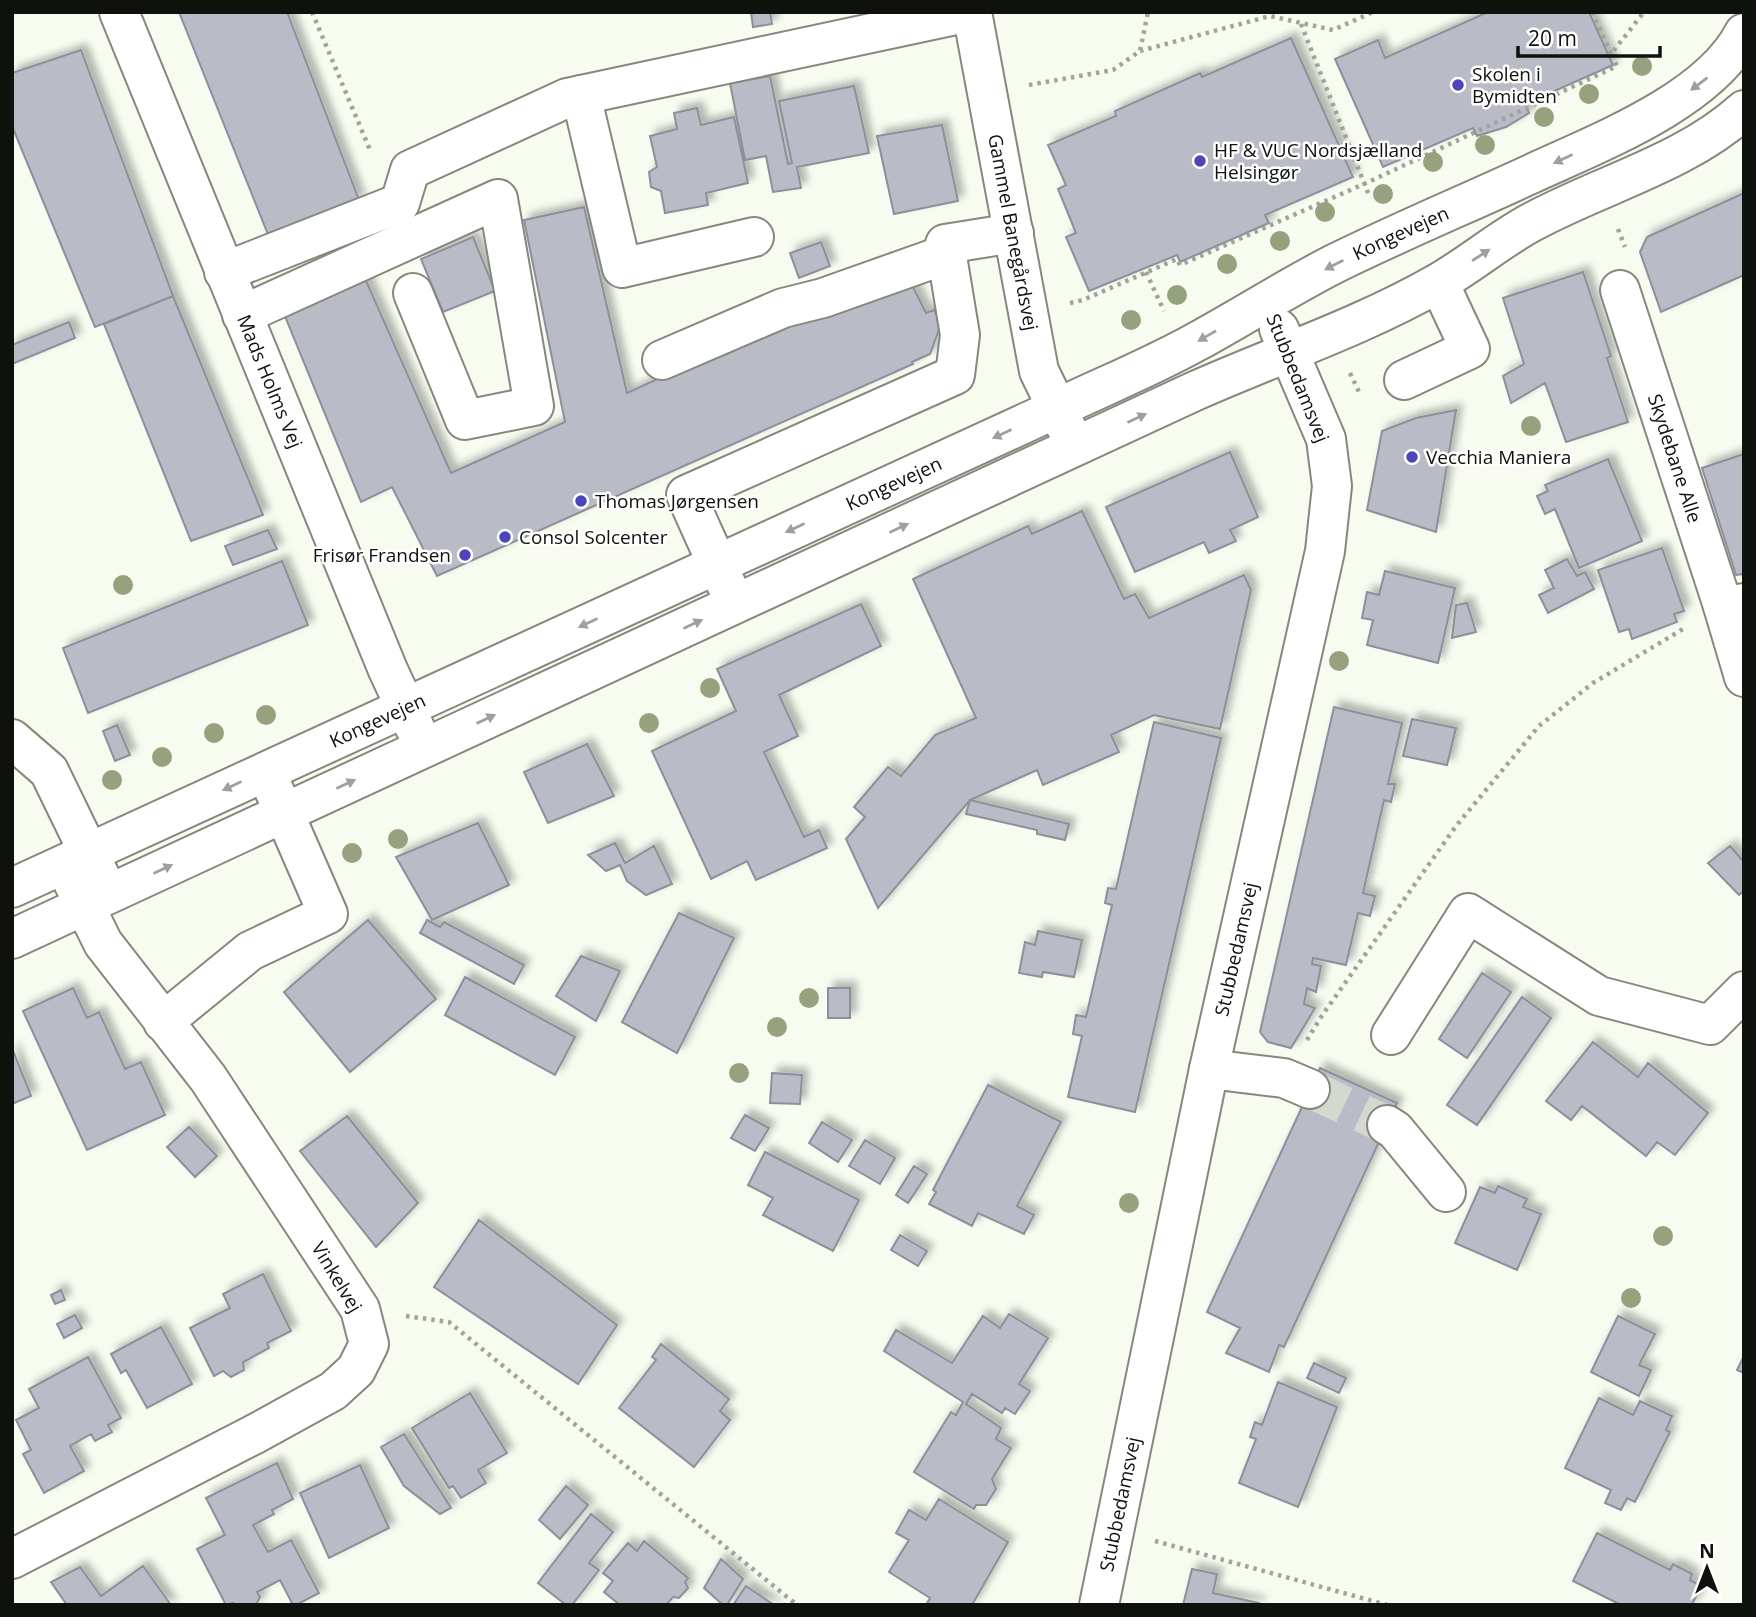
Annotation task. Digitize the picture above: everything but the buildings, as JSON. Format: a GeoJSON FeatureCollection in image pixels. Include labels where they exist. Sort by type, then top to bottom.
{"type":"FeatureCollection","features":[{"type":"Feature","properties":{"kind":"street","name":"Mads Holms Vej"},"geometry":{"type":"LineString","coordinates":[[119,12],[382,657],[424,748]]}},
{"type":"Feature","properties":{"kind":"street"},"geometry":{"type":"LineString","coordinates":[[224,272],[400,203],[410,170],[567,98],[971,12]]}},
{"type":"Feature","properties":{"kind":"street","name":"Gammel Banegårdsvej"},"geometry":{"type":"LineString","coordinates":[[971,12],[1039,371],[1075,447]]}},
{"type":"Feature","properties":{"kind":"street","name":"Kongevejen"},"geometry":{"type":"LineString","coordinates":[[12,888],[1194,344],[1334,264],[1624,130],[1677,101],[1710,75],[1737,47],[1744,33]]}},
{"type":"Feature","properties":{"kind":"street"},"geometry":{"type":"LineString","coordinates":[[581,95],[622,268],[754,237]]}},
{"type":"Feature","properties":{"kind":"street"},"geometry":{"type":"LineString","coordinates":[[12,939],[1195,391],[1361,321],[1438,283],[1531,222],[1668,160],[1713,134],[1744,110]]}},
{"type":"Feature","properties":{"kind":"street"},"geometry":{"type":"LineString","coordinates":[[242,315],[498,199],[534,407],[465,420],[413,293]]}},
{"type":"Feature","properties":{"kind":"street"},"geometry":{"type":"LineString","coordinates":[[662,360],[783,308],[823,298],[946,249],[1014,233]]}},
{"type":"Feature","properties":{"kind":"street"},"geometry":{"type":"LineString","coordinates":[[804,287],[923,243],[946,249]]}},
{"type":"Feature","properties":{"kind":"street"},"geometry":{"type":"LineString","coordinates":[[735,604],[686,495],[955,375],[960,335],[946,249]]}},
{"type":"Feature","properties":{"kind":"street"},"geometry":{"type":"LineString","coordinates":[[1404,380],[1470,349],[1438,283]]}},
{"type":"Feature","properties":{"kind":"street","name":"Skydebane Alle"},"geometry":{"type":"LineString","coordinates":[[1620,290],[1733,604],[1744,677]]}},
{"type":"Feature","properties":{"kind":"street","name":"Stubbedamsvej"},"geometry":{"type":"LineString","coordinates":[[1099,1605],[1209,1069],[1325,551],[1332,486],[1326,439],[1266,302]]}},
{"type":"Feature","properties":{"kind":"street","name":"Vinkelvej"},"geometry":{"type":"LineString","coordinates":[[12,739],[49,771],[77,858],[96,900],[103,943],[208,1078],[360,1309],[369,1344],[356,1370],[333,1391],[206,1460],[12,1559]]}},
{"type":"Feature","properties":{"kind":"street"},"geometry":{"type":"LineString","coordinates":[[163,1022],[250,951],[328,914],[265,771]]}},
{"type":"Feature","properties":{"kind":"street"},"geometry":{"type":"LineString","coordinates":[[1391,1035],[1468,913],[1599,996],[1710,1025],[1744,991]]}},
{"type":"Feature","properties":{"kind":"street"},"geometry":{"type":"LineString","coordinates":[[1209,1069],[1297,1084]]}},
{"type":"Feature","properties":{"kind":"street"},"geometry":{"type":"LineString","coordinates":[[1387,1125],[1395,1130],[1446,1192]]}},
{"type":"Feature","properties":{"kind":"path"},"geometry":{"type":"LineString","coordinates":[[312,12],[393,206]]}},
{"type":"Feature","properties":{"kind":"path"},"geometry":{"type":"LineString","coordinates":[[1140,51],[1148,12]]}},
{"type":"Feature","properties":{"kind":"path"},"geometry":{"type":"LineString","coordinates":[[987,92],[1113,70],[1140,51],[1270,14],[1333,30],[1373,12]]}},
{"type":"Feature","properties":{"kind":"path"},"geometry":{"type":"LineString","coordinates":[[1029,314],[1083,300],[1177,259],[1180,265],[1364,184],[1617,66],[1592,12]]}},
{"type":"Feature","properties":{"kind":"path"},"geometry":{"type":"LineString","coordinates":[[1611,54],[1644,12]]}},
{"type":"Feature","properties":{"kind":"path"},"geometry":{"type":"LineString","coordinates":[[1301,23],[1386,240]]}},
{"type":"Feature","properties":{"kind":"path"},"geometry":{"type":"LineString","coordinates":[[1601,189],[1624,242],[1634,275],[1620,290]]}},
{"type":"Feature","properties":{"kind":"path"},"geometry":{"type":"LineString","coordinates":[[1146,272],[1156,295]]}},
{"type":"Feature","properties":{"kind":"path"},"geometry":{"type":"LineString","coordinates":[[1297,1084],[1321,1017],[1456,827],[1539,726],[1593,683],[1733,604]]}},
{"type":"Feature","properties":{"kind":"path"},"geometry":{"type":"LineString","coordinates":[[360,1309],[449,1322],[797,1605]]}},
{"type":"Feature","properties":{"kind":"path"},"geometry":{"type":"LineString","coordinates":[[1114,1530],[1387,1605]]}},
{"type":"Feature","properties":{"kind":"tunnel"},"geometry":{"type":"LineString","coordinates":[[1310,1089],[1387,1125]]}},
{"type":"Feature","properties":{"kind":"place","name":"Skolen i Bymidten"},"geometry":{"type":"Point","coordinates":[1458,85]}},
{"type":"Feature","properties":{"kind":"place","name":"HF & VUC Nordsjælland Helsingør"},"geometry":{"type":"Point","coordinates":[1200,161]}},
{"type":"Feature","properties":{"kind":"place","name":"Vecchia Maniera"},"geometry":{"type":"Point","coordinates":[1412,457]}},
{"type":"Feature","properties":{"kind":"place","name":"Thomas Jørgensen"},"geometry":{"type":"Point","coordinates":[581,501]}},
{"type":"Feature","properties":{"kind":"place","name":"Consol Solcenter"},"geometry":{"type":"Point","coordinates":[505,537]}},
{"type":"Feature","properties":{"kind":"place","name":"Frisør Frandsen"},"geometry":{"type":"Point","coordinates":[465,555]}}]}
